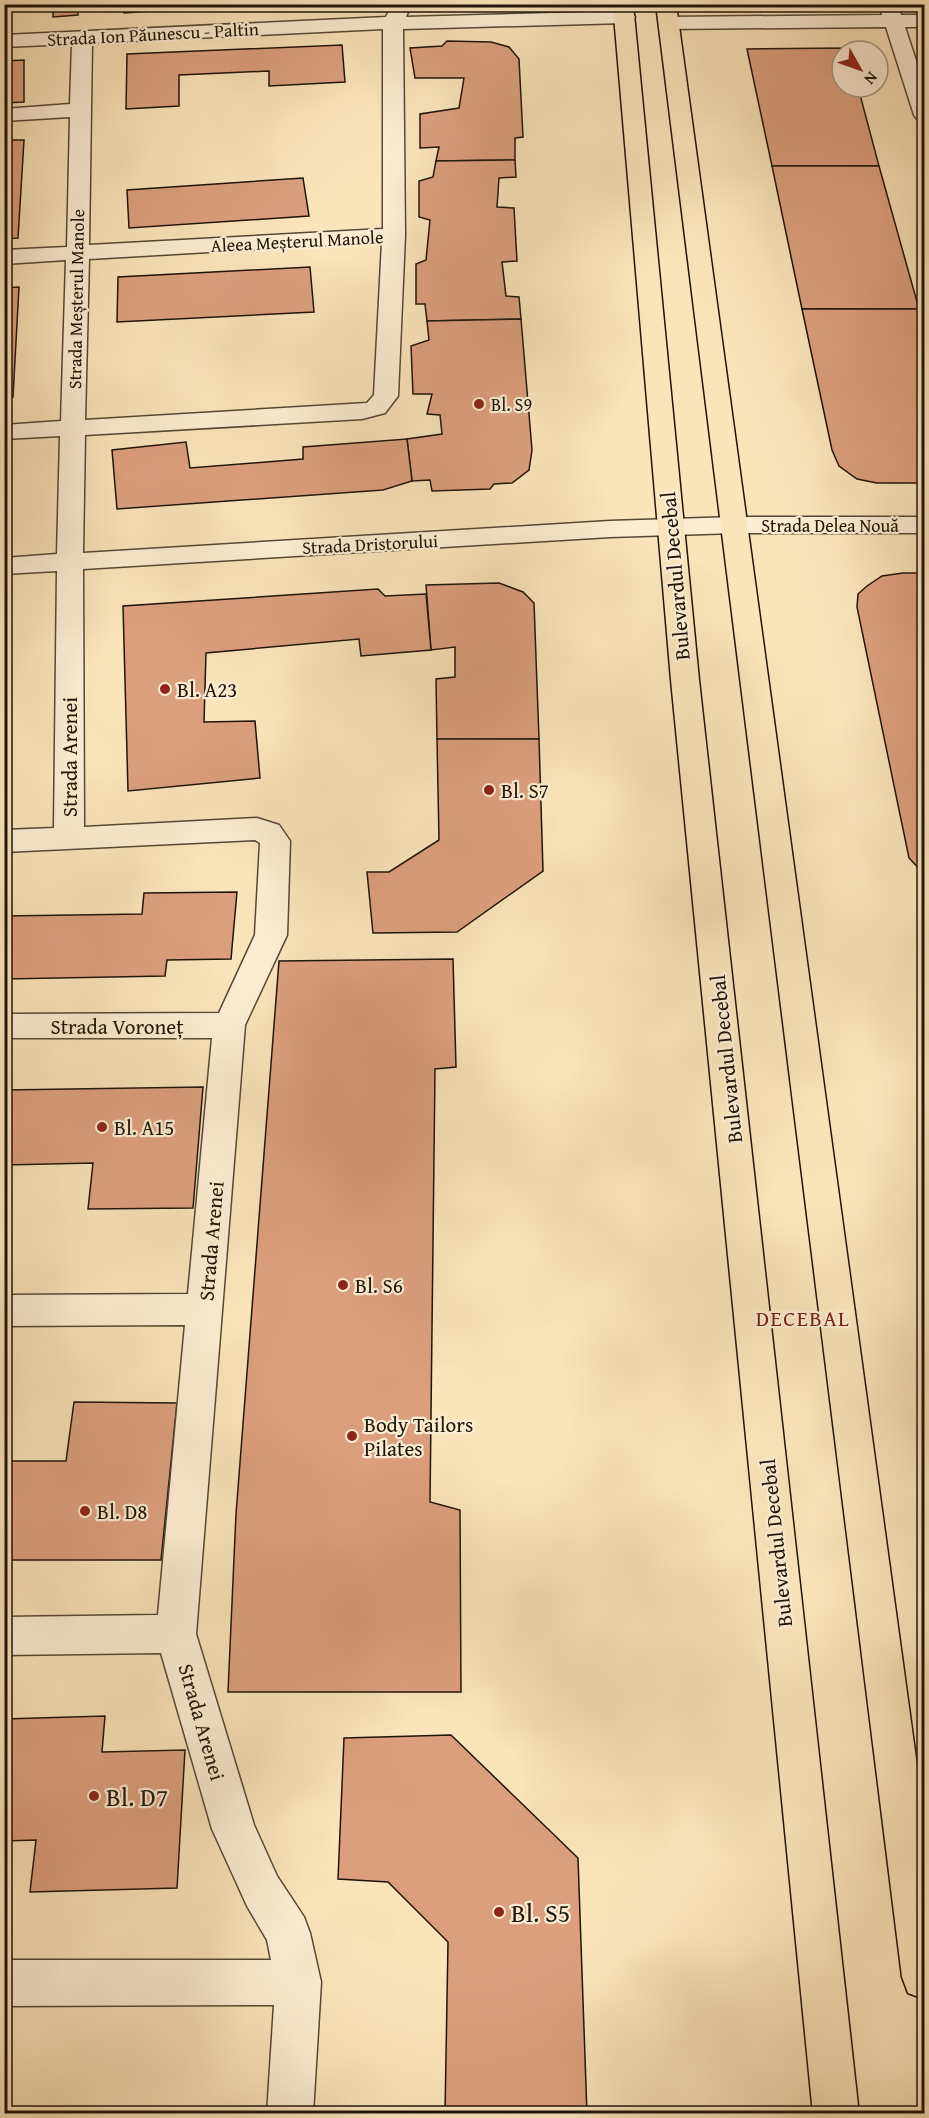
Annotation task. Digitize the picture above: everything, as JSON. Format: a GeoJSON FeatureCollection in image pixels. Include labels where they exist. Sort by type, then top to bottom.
{"type":"FeatureCollection","features":[{"type":"Feature","properties":{"kind":"main road","name":"Bulevardul Decebal"},"geometry":{"type":"LineString","coordinates":[[624,11],[670,526],[836,2114]]}},
{"type":"Feature","properties":{"kind":"main road"},"geometry":{"type":"LineString","coordinates":[[668,14],[924,1977]]}},
{"type":"Feature","properties":{"kind":"street","name":"Strada Ion Păunescu - Paltin"},"geometry":{"type":"LineString","coordinates":[[4,40],[397,14],[624,11]]}},
{"type":"Feature","properties":{"kind":"street"},"geometry":{"type":"LineString","coordinates":[[890,13],[924,115]]}},
{"type":"Feature","properties":{"kind":"street"},"geometry":{"type":"LineString","coordinates":[[668,14],[890,13],[924,21]]}},
{"type":"Feature","properties":{"kind":"street","name":"Aleea Meșterul Manole"},"geometry":{"type":"LineString","coordinates":[[4,257],[394,235],[397,14]]}},
{"type":"Feature","properties":{"kind":"street","name":"Strada Meșterul Manole"},"geometry":{"type":"LineString","coordinates":[[69,562],[82,36]]}},
{"type":"Feature","properties":{"kind":"street"},"geometry":{"type":"LineString","coordinates":[[4,115],[80,110]]}},
{"type":"Feature","properties":{"kind":"street"},"geometry":{"type":"LineString","coordinates":[[4,432],[362,412],[376,408],[386,396],[394,235]]}},
{"type":"Feature","properties":{"kind":"street","name":"Strada Dristorului"},"geometry":{"type":"LineString","coordinates":[[4,566],[670,526],[735,525]]}},
{"type":"Feature","properties":{"kind":"street","name":"Strada Delea Nouă"},"geometry":{"type":"LineString","coordinates":[[735,525],[924,525]]}},
{"type":"Feature","properties":{"kind":"street","name":"Strada Arenei"},"geometry":{"type":"LineString","coordinates":[[69,562],[69,838],[257,829],[268,833],[274,841],[271,935],[229,1025],[176,1634],[234,1829],[261,1891],[288,1933],[298,1982],[290,2114]]}},
{"type":"Feature","properties":{"kind":"street"},"geometry":{"type":"LineString","coordinates":[[4,841],[69,838]]}},
{"type":"Feature","properties":{"kind":"street","name":"Strada Voroneț"},"geometry":{"type":"LineString","coordinates":[[4,1026],[229,1025]]}},
{"type":"Feature","properties":{"kind":"street"},"geometry":{"type":"LineString","coordinates":[[4,1311],[206,1309]]}},
{"type":"Feature","properties":{"kind":"street"},"geometry":{"type":"LineString","coordinates":[[4,1636],[176,1634]]}},
{"type":"Feature","properties":{"kind":"street"},"geometry":{"type":"LineString","coordinates":[[4,1983],[298,1982]]}},
{"type":"Feature","properties":{"kind":"building"},"geometry":{"type":"Polygon","coordinates":[[[53,4],[77,4],[78,15],[53,17],[53,4]]]}},
{"type":"Feature","properties":{"kind":"building"},"geometry":{"type":"Polygon","coordinates":[[[124,4],[151,4],[151,11],[124,13],[124,4]]]}},
{"type":"Feature","properties":{"kind":"building"},"geometry":{"type":"Polygon","coordinates":[[[156,4],[213,4],[157,8],[156,4]]]}},
{"type":"Feature","properties":{"kind":"building"},"geometry":{"type":"Polygon","coordinates":[[[447,41],[491,42],[509,47],[519,59],[523,137],[515,138],[515,160],[436,161],[439,147],[420,148],[420,114],[459,108],[464,78],[415,78],[410,48],[442,46],[447,41]]]}},
{"type":"Feature","properties":{"kind":"building"},"geometry":{"type":"Polygon","coordinates":[[[342,45],[345,82],[269,86],[269,71],[179,75],[179,106],[126,109],[127,54],[342,45]]]}},
{"type":"Feature","properties":{"kind":"building"},"geometry":{"type":"Polygon","coordinates":[[[830,48],[830,99],[861,99],[879,166],[772,166],[747,49],[830,48]]]}},
{"type":"Feature","properties":{"kind":"building"},"geometry":{"type":"Polygon","coordinates":[[[24,60],[24,102],[4,103],[4,61],[24,60]]]}},
{"type":"Feature","properties":{"kind":"building"},"geometry":{"type":"Polygon","coordinates":[[[4,120],[10,120],[8,140],[24,140],[18,238],[4,239],[4,120]]]}},
{"type":"Feature","properties":{"kind":"building"},"geometry":{"type":"Polygon","coordinates":[[[515,160],[516,177],[499,178],[497,207],[514,208],[517,261],[502,262],[506,296],[519,297],[521,319],[427,321],[425,304],[416,304],[416,264],[426,260],[430,220],[419,217],[419,181],[433,177],[436,161],[515,160]]]}},
{"type":"Feature","properties":{"kind":"building"},"geometry":{"type":"Polygon","coordinates":[[[772,166],[879,166],[919,309],[802,309],[772,166]]]}},
{"type":"Feature","properties":{"kind":"building"},"geometry":{"type":"Polygon","coordinates":[[[303,178],[309,216],[129,228],[127,190],[303,178]]]}},
{"type":"Feature","properties":{"kind":"building"},"geometry":{"type":"Polygon","coordinates":[[[310,267],[314,312],[117,322],[118,277],[310,267]]]}},
{"type":"Feature","properties":{"kind":"building"},"geometry":{"type":"Polygon","coordinates":[[[19,287],[13,397],[4,398],[4,288],[19,287]]]}},
{"type":"Feature","properties":{"kind":"building"},"geometry":{"type":"Polygon","coordinates":[[[802,309],[919,309],[924,329],[924,483],[877,483],[857,479],[839,466],[832,450],[802,309]]]}},
{"type":"Feature","properties":{"kind":"building","name":"Bl. S9"},"geometry":{"type":"Polygon","coordinates":[[[521,319],[532,450],[529,470],[512,483],[494,484],[490,489],[432,491],[430,480],[412,481],[407,439],[442,434],[440,415],[427,414],[432,394],[413,394],[411,346],[429,340],[427,321],[521,319]]]}},
{"type":"Feature","properties":{"kind":"building"},"geometry":{"type":"Polygon","coordinates":[[[407,439],[412,481],[383,490],[117,509],[112,450],[186,442],[190,468],[303,459],[303,447],[407,439]]]}},
{"type":"Feature","properties":{"kind":"building"},"geometry":{"type":"Polygon","coordinates":[[[4,445],[10,445],[7,517],[4,517],[4,445]]]}},
{"type":"Feature","properties":{"kind":"building"},"geometry":{"type":"Polygon","coordinates":[[[924,573],[924,874],[909,858],[857,607],[858,594],[867,586],[882,576],[924,573]]]}},
{"type":"Feature","properties":{"kind":"building"},"geometry":{"type":"Polygon","coordinates":[[[499,583],[523,592],[534,603],[539,739],[437,739],[436,679],[455,677],[455,647],[431,650],[426,585],[499,583]]]}},
{"type":"Feature","properties":{"kind":"building","name":"Bl. A23"},"geometry":{"type":"Polygon","coordinates":[[[378,589],[385,596],[426,594],[431,650],[361,656],[359,639],[206,653],[204,722],[255,721],[260,778],[128,791],[123,606],[378,589]]]}},
{"type":"Feature","properties":{"kind":"building","name":"Bl. S7"},"geometry":{"type":"Polygon","coordinates":[[[437,739],[539,739],[543,871],[457,932],[373,933],[367,872],[389,872],[439,840],[437,739]]]}},
{"type":"Feature","properties":{"kind":"building"},"geometry":{"type":"Polygon","coordinates":[[[237,892],[231,959],[167,960],[165,976],[4,979],[4,916],[142,914],[144,893],[237,892]]]}},
{"type":"Feature","properties":{"kind":"building","name":"Bl. S6"},"geometry":{"type":"Polygon","coordinates":[[[453,959],[456,1067],[435,1069],[430,1502],[460,1510],[461,1692],[228,1692],[236,1514],[279,961],[453,959]]]}},
{"type":"Feature","properties":{"kind":"building","name":"Bl. A15"},"geometry":{"type":"Polygon","coordinates":[[[203,1087],[193,1208],[88,1209],[93,1163],[4,1165],[4,1090],[203,1087]]]}},
{"type":"Feature","properties":{"kind":"building","name":"Bl. D8"},"geometry":{"type":"Polygon","coordinates":[[[74,1402],[177,1403],[161,1560],[4,1560],[4,1461],[66,1461],[74,1402]]]}},
{"type":"Feature","properties":{"kind":"building","name":"Bl. D7"},"geometry":{"type":"Polygon","coordinates":[[[105,1716],[102,1752],[185,1750],[177,1888],[30,1892],[36,1840],[4,1841],[4,1719],[105,1716]]]}},
{"type":"Feature","properties":{"kind":"building","name":"Bl. S5"},"geometry":{"type":"Polygon","coordinates":[[[451,1735],[578,1858],[587,2114],[445,2114],[448,1942],[388,1882],[338,1879],[344,1738],[451,1735]]]}},
{"type":"Feature","properties":{"kind":"place","name":"Bl. S9"},"geometry":{"type":"Point","coordinates":[479,404]}},
{"type":"Feature","properties":{"kind":"place","name":"Bl. A23"},"geometry":{"type":"Point","coordinates":[165,689]}},
{"type":"Feature","properties":{"kind":"place","name":"Bl. S7"},"geometry":{"type":"Point","coordinates":[489,790]}},
{"type":"Feature","properties":{"kind":"place","name":"Bl. A15"},"geometry":{"type":"Point","coordinates":[102,1127]}},
{"type":"Feature","properties":{"kind":"place","name":"Bl. S6"},"geometry":{"type":"Point","coordinates":[343,1285]}},
{"type":"Feature","properties":{"kind":"place","name":"Body Tailors Pilates"},"geometry":{"type":"Point","coordinates":[352,1436]}},
{"type":"Feature","properties":{"kind":"place","name":"Bl. D8"},"geometry":{"type":"Point","coordinates":[85,1511]}},
{"type":"Feature","properties":{"kind":"place","name":"Bl. D7"},"geometry":{"type":"Point","coordinates":[94,1796]}},
{"type":"Feature","properties":{"kind":"place","name":"Bl. S5"},"geometry":{"type":"Point","coordinates":[499,1912]}},
{"type":"Feature","properties":{"kind":"district","name":"DECEBAL"},"geometry":{"type":"Point","coordinates":[803,1318]}}]}
